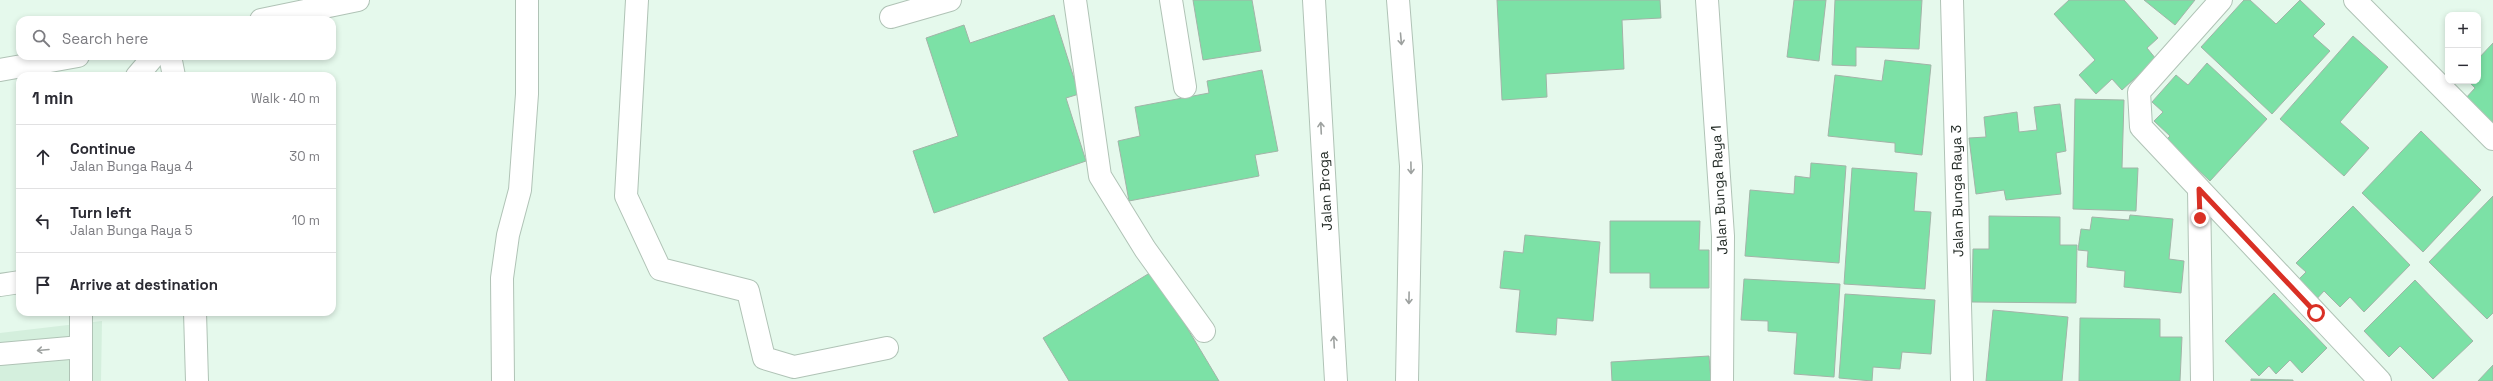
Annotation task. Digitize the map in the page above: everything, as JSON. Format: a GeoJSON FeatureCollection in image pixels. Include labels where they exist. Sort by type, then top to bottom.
{"type":"FeatureCollection","features":[{"type":"Feature","properties":{"kind":"street"},"geometry":{"type":"LineString","coordinates":[[280,16],[358,0]]}},
{"type":"Feature","properties":{"kind":"street"},"geometry":{"type":"LineString","coordinates":[[502,381],[502,278],[508,236],[520,190],[527,94],[527,0]]}},
{"type":"Feature","properties":{"kind":"street"},"geometry":{"type":"LineString","coordinates":[[637,0],[626,196],[660,270],[748,291],[764,358],[794,367],[887,348]]}},
{"type":"Feature","properties":{"kind":"street"},"geometry":{"type":"LineString","coordinates":[[891,17],[950,0]]}},
{"type":"Feature","properties":{"kind":"street"},"geometry":{"type":"LineString","coordinates":[[1075,0],[1100,176],[1145,249],[1204,331]]}},
{"type":"Feature","properties":{"kind":"street"},"geometry":{"type":"LineString","coordinates":[[1171,0],[1185,87]]}},
{"type":"Feature","properties":{"kind":"street"},"geometry":{"type":"LineString","coordinates":[[1302,0],[1316,47]]}},
{"type":"Feature","properties":{"kind":"street","name":"Jalan Broga"},"geometry":{"type":"LineString","coordinates":[[1314,0],[1336,381]]}},
{"type":"Feature","properties":{"kind":"street"},"geometry":{"type":"LineString","coordinates":[[1398,0],[1411,166],[1408,381]]}},
{"type":"Feature","properties":{"kind":"street","name":"Jalan Bunga Raya 1"},"geometry":{"type":"LineString","coordinates":[[1707,0],[1723,236],[1722,381]]}},
{"type":"Feature","properties":{"kind":"street","name":"Jalan Bunga Raya 3"},"geometry":{"type":"LineString","coordinates":[[1952,0],[1962,381]]}},
{"type":"Feature","properties":{"kind":"street"},"geometry":{"type":"LineString","coordinates":[[2221,0],[2139,92],[2141,127],[2380,381]]}},
{"type":"Feature","properties":{"kind":"street"},"geometry":{"type":"LineString","coordinates":[[2355,0],[2493,139]]}},
{"type":"Feature","properties":{"kind":"street"},"geometry":{"type":"LineString","coordinates":[[0,70],[56,60]]}},
{"type":"Feature","properties":{"kind":"street"},"geometry":{"type":"LineString","coordinates":[[140,72],[151,60]]}},
{"type":"Feature","properties":{"kind":"street"},"geometry":{"type":"LineString","coordinates":[[171,60],[173,72]]}},
{"type":"Feature","properties":{"kind":"street"},"geometry":{"type":"LineString","coordinates":[[2199,189],[2202,381]]}},
{"type":"Feature","properties":{"kind":"street"},"geometry":{"type":"LineString","coordinates":[[0,284],[16,282]]}},
{"type":"Feature","properties":{"kind":"street"},"geometry":{"type":"LineString","coordinates":[[81,316],[82,381]]}},
{"type":"Feature","properties":{"kind":"street"},"geometry":{"type":"LineString","coordinates":[[195,316],[197,381]]}},
{"type":"Feature","properties":{"kind":"street"},"geometry":{"type":"LineString","coordinates":[[0,354],[82,347]]}},
{"type":"Feature","properties":{"kind":"shaded area"},"geometry":{"type":"Polygon","coordinates":[[[102,321],[101,381],[0,381],[0,333],[102,321]]]}},
{"type":"Feature","properties":{"kind":"building"},"geometry":{"type":"Polygon","coordinates":[[[1193,0],[1252,0],[1261,51],[1203,60],[1193,0]]]}},
{"type":"Feature","properties":{"kind":"building"},"geometry":{"type":"Polygon","coordinates":[[[1497,0],[1660,0],[1661,18],[1622,20],[1624,69],[1546,74],[1547,97],[1502,100],[1497,0]]]}},
{"type":"Feature","properties":{"kind":"building"},"geometry":{"type":"Polygon","coordinates":[[[1794,0],[1826,0],[1819,61],[1787,57],[1794,0]]]}},
{"type":"Feature","properties":{"kind":"building"},"geometry":{"type":"Polygon","coordinates":[[[1835,0],[1922,0],[1919,49],[1856,47],[1856,66],[1832,65],[1835,0]]]}},
{"type":"Feature","properties":{"kind":"building"},"geometry":{"type":"Polygon","coordinates":[[[2069,0],[2124,0],[2158,38],[2147,48],[2156,59],[2122,90],[2112,79],[2096,94],[2079,75],[2095,60],[2054,14],[2069,0]]]}},
{"type":"Feature","properties":{"kind":"building"},"geometry":{"type":"Polygon","coordinates":[[[2144,0],[2195,0],[2175,25],[2144,0]]]}},
{"type":"Feature","properties":{"kind":"building"},"geometry":{"type":"Polygon","coordinates":[[[2244,0],[2250,0],[2276,24],[2300,0],[2325,24],[2313,36],[2330,51],[2272,114],[2201,47],[2244,0]]]}},
{"type":"Feature","properties":{"kind":"building"},"geometry":{"type":"Polygon","coordinates":[[[1054,15],[1079,94],[1066,98],[1086,161],[934,213],[913,151],[958,136],[926,38],[964,25],[970,43],[1054,15]]]}},
{"type":"Feature","properties":{"kind":"building"},"geometry":{"type":"Polygon","coordinates":[[[2353,36],[2388,67],[2340,122],[2369,148],[2344,176],[2280,119],[2353,36]]]}},
{"type":"Feature","properties":{"kind":"building"},"geometry":{"type":"Polygon","coordinates":[[[2493,43],[2493,127],[2465,99],[2475,88],[2471,84],[2481,84],[2481,56],[2493,43]]]}},
{"type":"Feature","properties":{"kind":"building"},"geometry":{"type":"Polygon","coordinates":[[[1885,60],[1931,65],[1922,155],[1895,152],[1895,143],[1828,136],[1835,75],[1882,81],[1885,60]]]}},
{"type":"Feature","properties":{"kind":"building"},"geometry":{"type":"Polygon","coordinates":[[[2207,63],[2267,119],[2210,181],[2166,140],[2170,136],[2154,121],[2163,112],[2152,102],[2176,75],[2188,85],[2207,63]]]}},
{"type":"Feature","properties":{"kind":"building"},"geometry":{"type":"Polygon","coordinates":[[[1262,70],[1278,151],[1255,155],[1259,176],[1129,201],[1118,141],[1140,136],[1135,107],[1209,93],[1207,81],[1262,70]]]}},
{"type":"Feature","properties":{"kind":"building"},"geometry":{"type":"Polygon","coordinates":[[[2075,99],[2124,100],[2122,168],[2138,168],[2136,211],[2073,209],[2075,99]]]}},
{"type":"Feature","properties":{"kind":"building"},"geometry":{"type":"Polygon","coordinates":[[[2060,104],[2066,151],[2056,153],[2061,194],[2006,200],[2004,190],[1976,194],[1969,138],[1986,137],[1984,117],[2017,112],[2019,132],[2037,130],[2034,107],[2060,104]]]}},
{"type":"Feature","properties":{"kind":"building"},"geometry":{"type":"Polygon","coordinates":[[[2421,131],[2481,190],[2423,252],[2362,193],[2421,131]]]}},
{"type":"Feature","properties":{"kind":"building"},"geometry":{"type":"Polygon","coordinates":[[[1811,163],[1846,166],[1839,263],[1745,256],[1750,190],[1794,194],[1795,176],[1810,178],[1811,163]]]}},
{"type":"Feature","properties":{"kind":"building"},"geometry":{"type":"Polygon","coordinates":[[[1852,168],[1917,173],[1914,211],[1931,212],[1925,289],[1844,284],[1852,168]]]}},
{"type":"Feature","properties":{"kind":"building"},"geometry":{"type":"Polygon","coordinates":[[[2493,196],[2493,313],[2487,319],[2429,262],[2493,196]]]}},
{"type":"Feature","properties":{"kind":"building"},"geometry":{"type":"Polygon","coordinates":[[[2353,206],[2410,265],[2364,312],[2350,297],[2340,307],[2324,291],[2313,303],[2294,284],[2306,272],[2296,263],[2353,206]]]}},
{"type":"Feature","properties":{"kind":"building"},"geometry":{"type":"Polygon","coordinates":[[[2130,215],[2173,219],[2169,259],[2184,261],[2181,293],[2124,287],[2125,271],[2087,267],[2088,251],[2078,250],[2081,229],[2090,230],[2092,217],[2129,220],[2130,215]]]}},
{"type":"Feature","properties":{"kind":"building"},"geometry":{"type":"Polygon","coordinates":[[[1989,216],[2060,217],[2060,245],[2077,245],[2076,303],[1972,302],[1973,249],[1989,249],[1989,216]]]}},
{"type":"Feature","properties":{"kind":"building"},"geometry":{"type":"Polygon","coordinates":[[[1610,221],[1700,221],[1699,250],[1709,250],[1709,288],[1650,288],[1650,273],[1610,273],[1610,221]]]}},
{"type":"Feature","properties":{"kind":"building"},"geometry":{"type":"Polygon","coordinates":[[[1525,235],[1600,242],[1593,321],[1557,318],[1556,335],[1516,332],[1520,290],[1500,288],[1504,251],[1523,253],[1525,235]]]}},
{"type":"Feature","properties":{"kind":"building"},"geometry":{"type":"Polygon","coordinates":[[[1153,271],[1219,381],[1069,381],[1043,338],[1153,271]]]}},
{"type":"Feature","properties":{"kind":"building"},"geometry":{"type":"Polygon","coordinates":[[[1744,279],[1840,284],[1834,377],[1794,374],[1797,333],[1768,331],[1768,321],[1741,320],[1744,279]]]}},
{"type":"Feature","properties":{"kind":"building"},"geometry":{"type":"Polygon","coordinates":[[[2415,280],[2473,341],[2433,379],[2400,346],[2389,357],[2364,331],[2415,280]]]}},
{"type":"Feature","properties":{"kind":"building"},"geometry":{"type":"Polygon","coordinates":[[[2274,293],[2327,348],[2302,373],[2290,360],[2276,374],[2269,366],[2259,376],[2225,341],[2274,293]]]}},
{"type":"Feature","properties":{"kind":"building"},"geometry":{"type":"Polygon","coordinates":[[[1845,294],[1935,300],[1931,354],[1902,352],[1900,369],[1873,367],[1872,381],[1839,378],[1845,294]]]}},
{"type":"Feature","properties":{"kind":"building"},"geometry":{"type":"Polygon","coordinates":[[[1993,310],[2068,317],[2062,381],[1986,381],[1993,310]]]}},
{"type":"Feature","properties":{"kind":"building"},"geometry":{"type":"Polygon","coordinates":[[[2080,318],[2160,319],[2160,337],[2182,337],[2180,381],[2079,381],[2080,318]]]}},
{"type":"Feature","properties":{"kind":"building"},"geometry":{"type":"Polygon","coordinates":[[[1709,356],[1711,381],[1612,381],[1611,362],[1709,356]]]}},
{"type":"Feature","properties":{"kind":"building"},"geometry":{"type":"Polygon","coordinates":[[[2493,365],[2493,381],[2478,381],[2493,365]]]}},
{"type":"Feature","properties":{"kind":"building"},"geometry":{"type":"Polygon","coordinates":[[[2251,379],[2293,380],[2293,381],[2251,381],[2251,379]]]}},
{"type":"Feature","properties":{"kind":"route"},"geometry":{"type":"LineString","coordinates":[[2200,218],[2199,189],[2316,313]]}}]}
